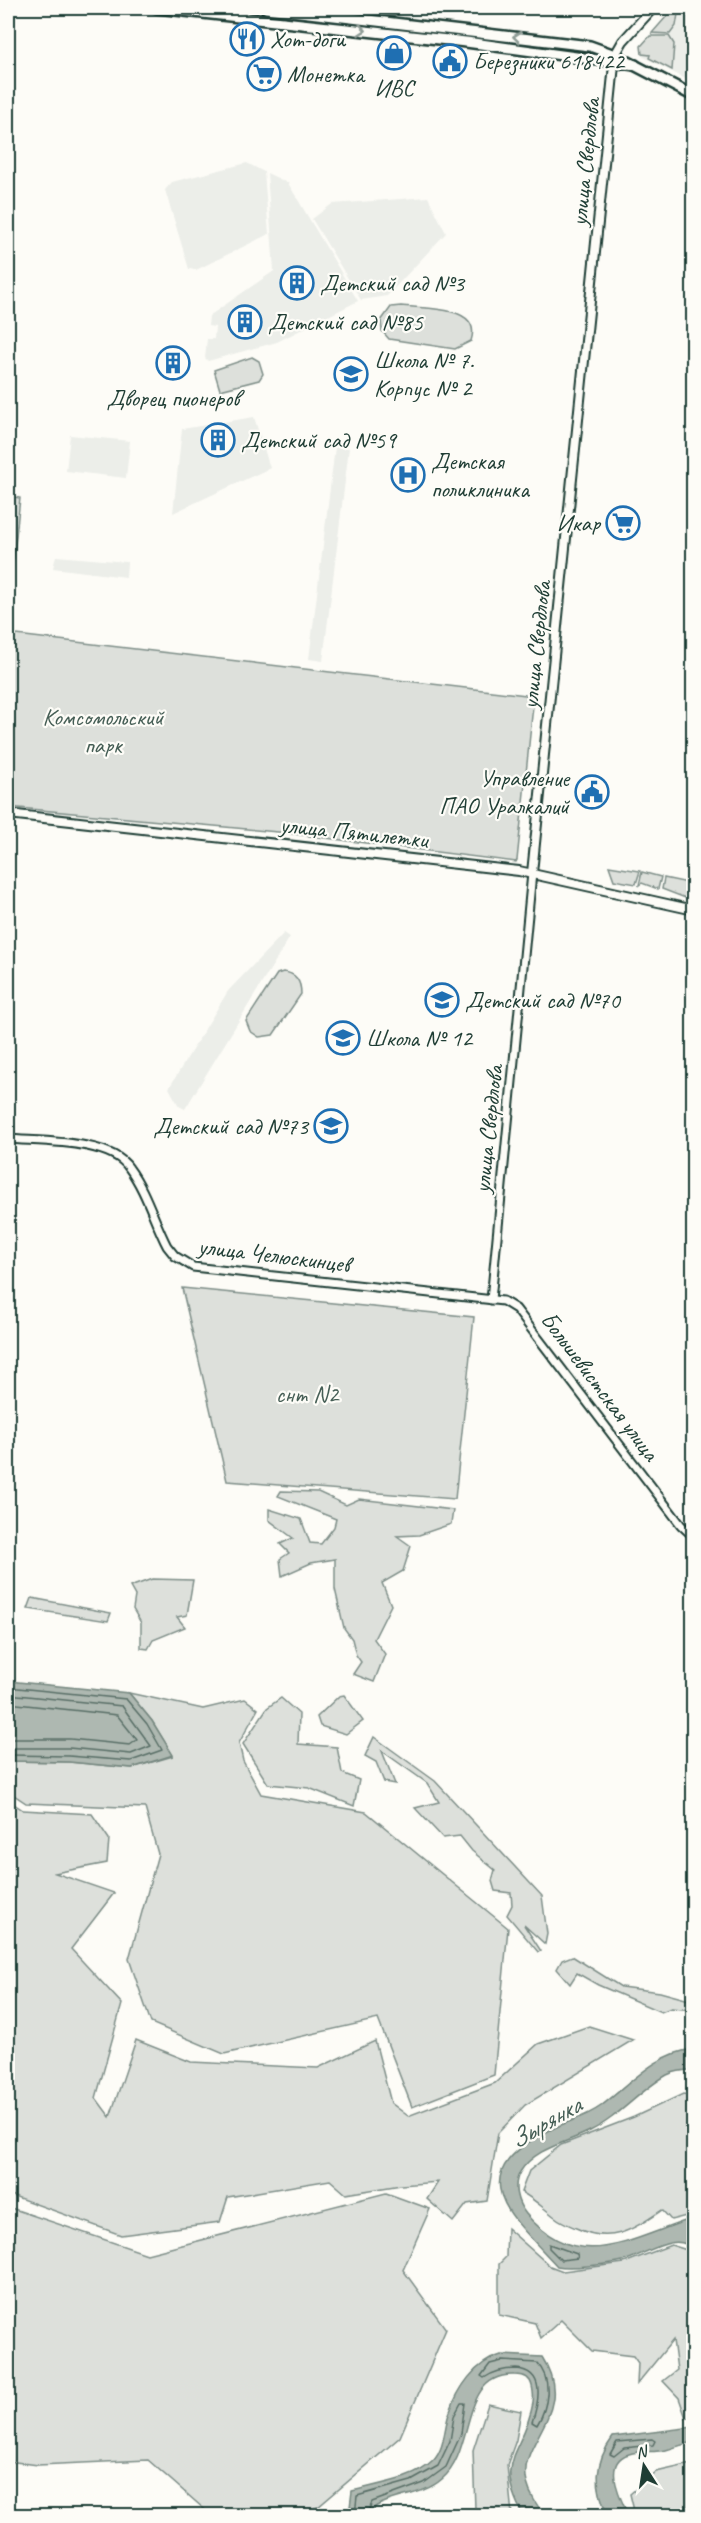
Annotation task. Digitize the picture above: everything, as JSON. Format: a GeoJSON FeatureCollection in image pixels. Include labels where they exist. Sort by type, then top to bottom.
{"type":"FeatureCollection","features":[{"type":"Feature","properties":{"kind":"main road"},"geometry":{"type":"LineString","coordinates":[[157,8],[615,58]]}},
{"type":"Feature","properties":{"kind":"main road"},"geometry":{"type":"LineString","coordinates":[[266,8],[579,44],[635,65],[693,96]]}},
{"type":"Feature","properties":{"kind":"main road"},"geometry":{"type":"LineString","coordinates":[[615,58],[622,43],[653,8]]}},
{"type":"Feature","properties":{"kind":"main road","name":"улица Свердлова"},"geometry":{"type":"LineString","coordinates":[[532,873],[615,58]]}},
{"type":"Feature","properties":{"kind":"main road","name":"улица Пятилетки"},"geometry":{"type":"LineString","coordinates":[[8,814],[532,873],[693,910]]}},
{"type":"Feature","properties":{"kind":"street","name":"улица Свердлова"},"geometry":{"type":"LineString","coordinates":[[490,1300],[532,873]]}},
{"type":"Feature","properties":{"kind":"street","name":"улица Челюскинцев"},"geometry":{"type":"LineString","coordinates":[[8,1138],[95,1148],[116,1155],[131,1169],[167,1246],[175,1256],[193,1266],[490,1300]]}},
{"type":"Feature","properties":{"kind":"street","name":"Большевистская улица"},"geometry":{"type":"LineString","coordinates":[[490,1300],[503,1301],[516,1309],[681,1525],[693,1537]]}},
{"type":"Feature","properties":{"kind":"shaded area"},"geometry":{"type":"Polygon","coordinates":[[[674,8],[693,8],[693,83],[642,56],[641,45],[674,8]]]}},
{"type":"Feature","properties":{"kind":"shaded area"},"geometry":{"type":"Polygon","coordinates":[[[247,163],[264,172],[269,234],[196,270],[189,269],[165,190],[172,182],[247,163]]]}},
{"type":"Feature","properties":{"kind":"shaded area"},"geometry":{"type":"Polygon","coordinates":[[[267,173],[288,183],[358,301],[277,342],[208,361],[205,358],[207,339],[214,339],[215,327],[208,326],[209,316],[274,271],[267,173]]]}},
{"type":"Feature","properties":{"kind":"shaded area"},"geometry":{"type":"Polygon","coordinates":[[[428,197],[446,233],[387,296],[361,300],[312,219],[332,204],[428,197]]]}},
{"type":"Feature","properties":{"kind":"shaded area"},"geometry":{"type":"Polygon","coordinates":[[[254,417],[270,468],[173,513],[182,429],[254,417]]]}},
{"type":"Feature","properties":{"kind":"shaded area"},"geometry":{"type":"Polygon","coordinates":[[[70,435],[130,441],[126,478],[66,471],[70,435]]]}},
{"type":"Feature","properties":{"kind":"shaded area"},"geometry":{"type":"Polygon","coordinates":[[[335,447],[349,448],[323,661],[309,659],[335,447]]]}},
{"type":"Feature","properties":{"kind":"shaded area"},"geometry":{"type":"Polygon","coordinates":[[[56,556],[127,562],[126,577],[53,568],[56,556]]]}},
{"type":"Feature","properties":{"kind":"shaded area"},"geometry":{"type":"Polygon","coordinates":[[[284,933],[290,937],[185,1109],[179,1106],[169,1088],[228,991],[284,933]]]}},
{"type":"Feature","properties":{"kind":"green space"},"geometry":{"type":"Polygon","coordinates":[[[674,8],[679,8],[676,26],[670,34],[652,33],[674,8]]]}},
{"type":"Feature","properties":{"kind":"green space"},"geometry":{"type":"Polygon","coordinates":[[[650,36],[669,36],[674,44],[672,70],[649,58],[650,55],[642,54],[641,46],[650,36]]]}},
{"type":"Feature","properties":{"kind":"green space"},"geometry":{"type":"Polygon","coordinates":[[[391,307],[437,309],[460,315],[469,321],[472,329],[471,341],[455,349],[389,339],[382,331],[381,321],[391,307]]]}},
{"type":"Feature","properties":{"kind":"green space"},"geometry":{"type":"Polygon","coordinates":[[[252,357],[259,361],[263,374],[259,380],[220,390],[214,370],[252,357]]]}},
{"type":"Feature","properties":{"kind":"green space"},"geometry":{"type":"Polygon","coordinates":[[[8,496],[20,498],[8,612],[8,496]]]}},
{"type":"Feature","properties":{"kind":"green space","name":"Комсомольский парк"},"geometry":{"type":"Polygon","coordinates":[[[8,634],[534,696],[517,860],[516,862],[278,832],[8,807],[8,634]]]}},
{"type":"Feature","properties":{"kind":"green space"},"geometry":{"type":"Polygon","coordinates":[[[609,866],[640,871],[636,884],[614,880],[609,866]]]}},
{"type":"Feature","properties":{"kind":"green space"},"geometry":{"type":"Polygon","coordinates":[[[642,872],[661,877],[658,889],[642,883],[639,885],[642,872]]]}},
{"type":"Feature","properties":{"kind":"green space"},"geometry":{"type":"Polygon","coordinates":[[[664,878],[693,884],[693,901],[662,889],[664,878]]]}},
{"type":"Feature","properties":{"kind":"green space"},"geometry":{"type":"Polygon","coordinates":[[[283,972],[297,978],[301,994],[273,1035],[259,1037],[250,1031],[246,1021],[277,974],[283,972]]]}},
{"type":"Feature","properties":{"kind":"green space","name":"снт N2"},"geometry":{"type":"Polygon","coordinates":[[[182,1288],[474,1317],[455,1499],[227,1481],[182,1288]]]}},
{"type":"Feature","properties":{"kind":"green space"},"geometry":{"type":"Polygon","coordinates":[[[281,1491],[318,1492],[346,1505],[359,1499],[453,1510],[451,1524],[419,1535],[397,1536],[411,1546],[403,1571],[382,1583],[391,1605],[374,1639],[385,1654],[374,1682],[353,1674],[361,1662],[356,1655],[352,1639],[344,1628],[335,1589],[335,1559],[311,1563],[282,1576],[280,1559],[289,1553],[280,1544],[293,1538],[269,1520],[269,1509],[301,1519],[310,1543],[321,1544],[334,1527],[336,1519],[278,1496],[281,1491]]]}},
{"type":"Feature","properties":{"kind":"green space"},"geometry":{"type":"Polygon","coordinates":[[[152,1579],[193,1580],[187,1615],[177,1617],[185,1627],[153,1640],[148,1649],[141,1648],[141,1623],[133,1609],[135,1596],[130,1587],[152,1579]]]}},
{"type":"Feature","properties":{"kind":"green space"},"geometry":{"type":"Polygon","coordinates":[[[32,1598],[111,1613],[108,1621],[28,1609],[32,1598]]]}},
{"type":"Feature","properties":{"kind":"green space"},"geometry":{"type":"Polygon","coordinates":[[[129,1693],[203,1709],[245,1699],[258,1709],[239,1743],[243,1761],[261,1794],[366,1812],[508,1928],[494,2075],[412,2107],[378,2019],[224,2054],[151,2023],[129,1959],[158,1854],[145,1808],[26,1803],[8,1791],[8,1761],[69,1762],[132,1768],[173,1756],[152,1721],[129,1693]]]}},
{"type":"Feature","properties":{"kind":"green space"},"geometry":{"type":"Polygon","coordinates":[[[344,1695],[363,1721],[346,1734],[320,1726],[317,1717],[339,1696],[344,1695]]]}},
{"type":"Feature","properties":{"kind":"green space"},"geometry":{"type":"Polygon","coordinates":[[[281,1698],[299,1714],[298,1744],[337,1747],[342,1773],[359,1780],[354,1806],[309,1788],[268,1784],[243,1744],[267,1708],[281,1698]]]}},
{"type":"Feature","properties":{"kind":"green space"},"geometry":{"type":"Polygon","coordinates":[[[374,1737],[435,1781],[542,1896],[547,1934],[545,1944],[524,1925],[541,1951],[538,1952],[507,1915],[512,1905],[511,1893],[495,1891],[492,1881],[495,1870],[472,1851],[460,1836],[443,1838],[415,1808],[439,1802],[427,1783],[382,1751],[395,1784],[384,1782],[376,1762],[365,1756],[374,1737]]]}},
{"type":"Feature","properties":{"kind":"green space"},"geometry":{"type":"Polygon","coordinates":[[[8,1800],[23,1810],[92,1814],[109,1839],[107,1863],[55,1873],[114,1893],[71,1949],[122,2004],[96,2098],[110,2117],[136,2040],[191,2062],[318,2068],[375,2041],[391,2103],[408,2116],[495,2083],[538,2044],[589,2026],[633,2040],[525,2105],[498,2133],[487,2201],[467,2204],[453,2222],[427,2199],[438,2182],[401,2185],[346,2194],[330,2180],[228,2197],[220,2222],[121,2235],[8,2194],[8,1800]]]}},
{"type":"Feature","properties":{"kind":"green space"},"geometry":{"type":"Polygon","coordinates":[[[572,1956],[621,1987],[660,1992],[693,2001],[693,2010],[671,2008],[661,2012],[598,1985],[577,1973],[570,1984],[557,1969],[562,1960],[572,1956]]]}},
{"type":"Feature","properties":{"kind":"green space"},"geometry":{"type":"Polygon","coordinates":[[[683,2094],[693,2096],[693,2216],[671,2220],[662,2210],[631,2229],[611,2235],[600,2235],[562,2222],[521,2192],[529,2171],[561,2145],[634,2117],[683,2094]]]}},
{"type":"Feature","properties":{"kind":"green space"},"geometry":{"type":"Polygon","coordinates":[[[386,2193],[430,2209],[403,2270],[446,2329],[400,2437],[318,2507],[293,2515],[211,2515],[148,2460],[38,2465],[8,2461],[8,2207],[147,2254],[386,2193]]]}},
{"type":"Feature","properties":{"kind":"green space"},"geometry":{"type":"Polygon","coordinates":[[[507,2228],[550,2266],[563,2271],[624,2263],[671,2245],[690,2251],[694,2258],[693,2418],[686,2418],[679,2398],[663,2381],[677,2370],[673,2340],[637,2384],[638,2363],[633,2356],[592,2351],[561,2320],[541,2338],[535,2323],[499,2315],[499,2264],[506,2257],[507,2228]]]}},
{"type":"Feature","properties":{"kind":"green space"},"geometry":{"type":"Polygon","coordinates":[[[488,2404],[521,2411],[516,2440],[507,2465],[512,2515],[469,2515],[475,2509],[473,2450],[488,2404]]]}},
{"type":"Feature","properties":{"kind":"green space"},"geometry":{"type":"Polygon","coordinates":[[[691,2464],[693,2466],[693,2515],[635,2515],[630,2494],[656,2472],[691,2464]]]}},
{"type":"Feature","properties":{"kind":"water"},"geometry":{"type":"Polygon","coordinates":[[[8,1681],[129,1693],[152,1721],[173,1755],[132,1768],[69,1762],[8,1761],[8,1681]]]}},
{"type":"Feature","properties":{"kind":"water"},"geometry":{"type":"Polygon","coordinates":[[[693,2049],[693,2070],[667,2075],[600,2125],[534,2157],[520,2172],[516,2189],[520,2205],[526,2214],[545,2232],[564,2243],[584,2248],[604,2247],[624,2243],[688,2220],[693,2221],[693,2251],[687,2245],[679,2242],[660,2246],[623,2261],[581,2267],[557,2266],[522,2229],[501,2195],[500,2179],[507,2162],[524,2146],[552,2129],[601,2106],[655,2063],[693,2049]]]}},
{"type":"Feature","properties":{"kind":"water"},"geometry":{"type":"Polygon","coordinates":[[[501,2355],[542,2357],[551,2377],[553,2394],[550,2410],[530,2453],[526,2468],[528,2487],[544,2515],[523,2515],[514,2496],[510,2480],[513,2456],[529,2420],[533,2401],[530,2381],[524,2376],[514,2375],[497,2378],[484,2386],[470,2416],[460,2451],[453,2466],[442,2479],[426,2489],[375,2507],[372,2515],[349,2515],[352,2491],[406,2477],[433,2461],[440,2451],[449,2414],[457,2395],[475,2370],[492,2358],[501,2355]]]}},
{"type":"Feature","properties":{"kind":"water"},"geometry":{"type":"Polygon","coordinates":[[[693,2427],[693,2442],[661,2451],[629,2454],[621,2458],[616,2465],[615,2482],[628,2515],[608,2515],[600,2495],[598,2475],[602,2456],[613,2437],[693,2427]]]}},
{"type":"Feature","properties":{"kind":"place","name":"Хот-доги"},"geometry":{"type":"Point","coordinates":[247,39]}},
{"type":"Feature","properties":{"kind":"place","name":"ИВС"},"geometry":{"type":"Point","coordinates":[394,53]}},
{"type":"Feature","properties":{"kind":"place","name":"Березники 618422"},"geometry":{"type":"Point","coordinates":[450,61]}},
{"type":"Feature","properties":{"kind":"place","name":"Монетка"},"geometry":{"type":"Point","coordinates":[264,74]}},
{"type":"Feature","properties":{"kind":"place","name":"Детский сад №3"},"geometry":{"type":"Point","coordinates":[297,283]}},
{"type":"Feature","properties":{"kind":"place","name":"Детский сад №85"},"geometry":{"type":"Point","coordinates":[245,322]}},
{"type":"Feature","properties":{"kind":"place","name":"Дворец пионеров"},"geometry":{"type":"Point","coordinates":[173,363]}},
{"type":"Feature","properties":{"kind":"place","name":"Школа № 7. Корпус № 2"},"geometry":{"type":"Point","coordinates":[351,374]}},
{"type":"Feature","properties":{"kind":"place","name":"Детский сад №59"},"geometry":{"type":"Point","coordinates":[218,440]}},
{"type":"Feature","properties":{"kind":"place","name":"Детская поликлиника"},"geometry":{"type":"Point","coordinates":[408,475]}},
{"type":"Feature","properties":{"kind":"place","name":"Икар"},"geometry":{"type":"Point","coordinates":[623,523]}},
{"type":"Feature","properties":{"kind":"place","name":"Управление ПАО Уралкалий"},"geometry":{"type":"Point","coordinates":[592,792]}},
{"type":"Feature","properties":{"kind":"place","name":"Детский сад №70"},"geometry":{"type":"Point","coordinates":[442,1000]}},
{"type":"Feature","properties":{"kind":"place","name":"Школа № 12"},"geometry":{"type":"Point","coordinates":[343,1038]}},
{"type":"Feature","properties":{"kind":"place","name":"Детский сад №73"},"geometry":{"type":"Point","coordinates":[331,1126]}},
{"type":"Feature","properties":{"kind":"water label","name":"Зырянка"},"geometry":{"type":"Point","coordinates":[545,2122]}}]}
